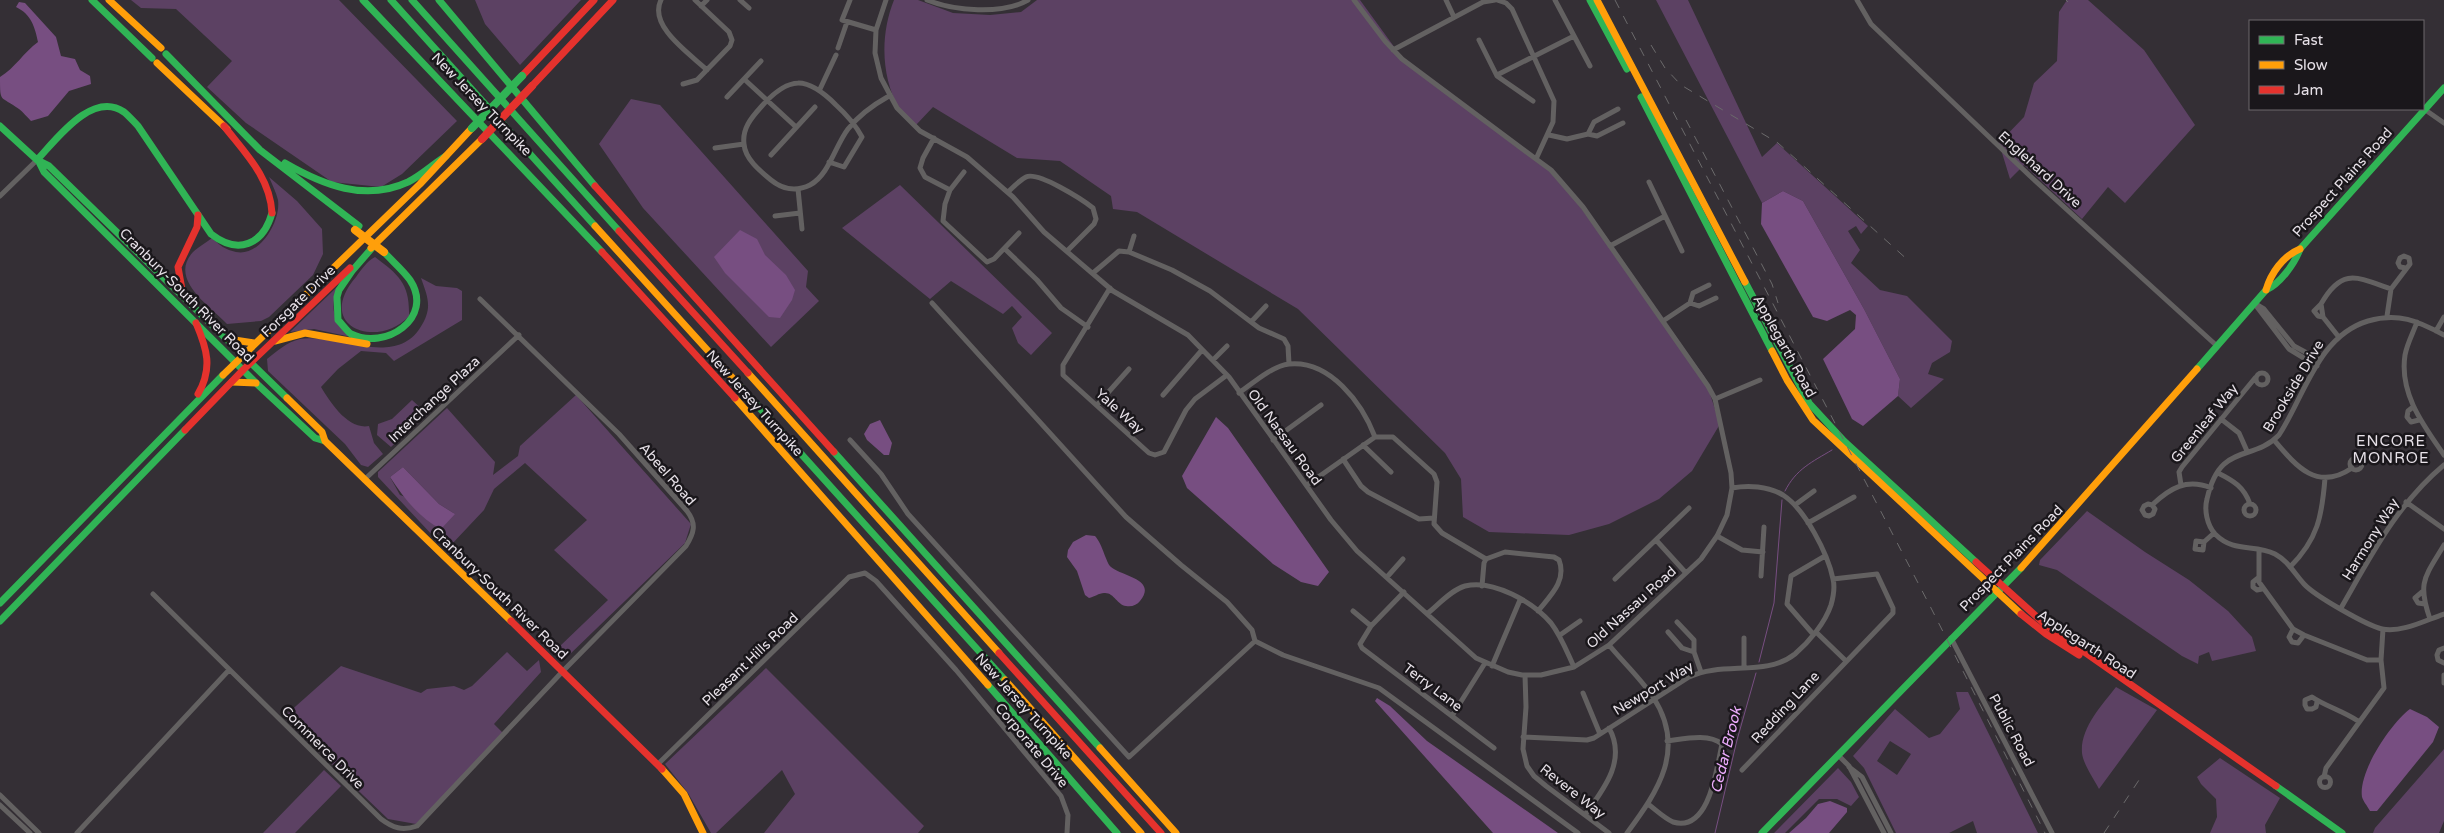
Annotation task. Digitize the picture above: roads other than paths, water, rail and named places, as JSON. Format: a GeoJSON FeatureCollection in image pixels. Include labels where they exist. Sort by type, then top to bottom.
{"type":"FeatureCollection","features":[{"type":"Feature","properties":{"kind":"main road"},"geometry":{"type":"LineString","coordinates":[[92,0],[224,126],[357,228]]}},
{"type":"Feature","properties":{"kind":"main road"},"geometry":{"type":"LineString","coordinates":[[109,0],[269,157],[410,271],[421,292],[423,302],[421,315],[413,329],[399,338],[374,344],[305,333],[275,341]]}},
{"type":"Feature","properties":{"kind":"main road"},"geometry":{"type":"LineString","coordinates":[[357,0],[478,118]]}},
{"type":"Feature","properties":{"kind":"main road","name":"New Jersey Turnpike"},"geometry":{"type":"LineString","coordinates":[[363,0],[478,118],[735,400],[1071,778],[1116,832]]}},
{"type":"Feature","properties":{"kind":"main road","name":"New Jersey Turnpike"},"geometry":{"type":"LineString","coordinates":[[390,0],[1019,695],[1141,833]]}},
{"type":"Feature","properties":{"kind":"main road","name":"New Jersey Turnpike"},"geometry":{"type":"LineString","coordinates":[[412,0],[704,327],[1161,833]]}},
{"type":"Feature","properties":{"kind":"main road"},"geometry":{"type":"LineString","coordinates":[[419,0],[438,24],[439,30]]}},
{"type":"Feature","properties":{"kind":"main road","name":"New Jersey Turnpike"},"geometry":{"type":"LineString","coordinates":[[439,0],[542,126],[1176,833]]}},
{"type":"Feature","properties":{"kind":"main road","name":"Forsgate Drive"},"geometry":{"type":"LineString","coordinates":[[0,603],[235,361],[446,156],[594,0]]}},
{"type":"Feature","properties":{"kind":"main road","name":"Forsgate Drive"},"geometry":{"type":"LineString","coordinates":[[0,621],[244,369],[372,248],[482,139],[613,0]]}},
{"type":"Feature","properties":{"kind":"main road","name":"Applegarth Road"},"geometry":{"type":"LineString","coordinates":[[1590,0],[1799,401],[1814,420],[2000,590],[2047,626],[2342,833]]}},
{"type":"Feature","properties":{"kind":"main road","name":"Applegarth Road"},"geometry":{"type":"LineString","coordinates":[[1596,0],[1809,403],[1844,441],[2000,590]]}},
{"type":"Feature","properties":{"kind":"main road","name":"Prospect Plains Road"},"geometry":{"type":"LineString","coordinates":[[2424,109],[2444,88]]}},
{"type":"Feature","properties":{"kind":"main road"},"geometry":{"type":"LineString","coordinates":[[37,160],[88,110],[108,105],[119,108],[130,114],[217,240],[238,247],[257,240],[270,222],[272,201],[254,165],[224,126]]}},
{"type":"Feature","properties":{"kind":"main road","name":"Prospect Plains Road"},"geometry":{"type":"LineString","coordinates":[[1762,833],[2044,544],[2266,290],[2268,280],[2294,250],[2300,249],[2423,110]]}},
{"type":"Feature","properties":{"kind":"main road","name":"Cranbury-South River Road"},"geometry":{"type":"LineString","coordinates":[[0,126],[37,160],[49,166],[228,339],[322,432],[325,441],[364,480],[658,764],[684,794],[703,833]]}},
{"type":"Feature","properties":{"kind":"main road"},"geometry":{"type":"LineString","coordinates":[[248,138],[304,173],[338,187],[360,192],[384,190],[404,184],[446,156]]}},
{"type":"Feature","properties":{"kind":"main road","name":"Cranbury-South River Road"},"geometry":{"type":"LineString","coordinates":[[37,160],[44,172],[256,383],[315,438],[325,441]]}},
{"type":"Feature","properties":{"kind":"main road"},"geometry":{"type":"LineString","coordinates":[[182,295],[178,267],[197,227],[198,215]]}},
{"type":"Feature","properties":{"kind":"main road"},"geometry":{"type":"LineString","coordinates":[[372,248],[342,286],[336,302],[340,322],[349,332],[357,336],[372,339],[388,336],[407,328],[415,316],[417,302],[411,282],[386,251]]}},
{"type":"Feature","properties":{"kind":"main road"},"geometry":{"type":"LineString","coordinates":[[191,406],[206,380],[210,365],[208,352],[196,323]]}},
{"type":"Feature","properties":{"kind":"main road"},"geometry":{"type":"LineString","coordinates":[[228,339],[254,343]]}},
{"type":"Feature","properties":{"kind":"main road"},"geometry":{"type":"LineString","coordinates":[[232,382],[241,380],[256,383]]}},
{"type":"Feature","properties":{"kind":"main road"},"geometry":{"type":"LineString","coordinates":[[1075,759],[1089,781],[1135,833]]}},
{"type":"Feature","properties":{"kind":"street"},"geometry":{"type":"LineString","coordinates":[[661,0],[658,12],[660,24],[707,70]]}},
{"type":"Feature","properties":{"kind":"street"},"geometry":{"type":"LineString","coordinates":[[683,84],[698,80],[730,46],[732,40],[729,32],[695,0]]}},
{"type":"Feature","properties":{"kind":"street"},"geometry":{"type":"LineString","coordinates":[[702,6],[707,0]]}},
{"type":"Feature","properties":{"kind":"street"},"geometry":{"type":"LineString","coordinates":[[740,0],[749,8]]}},
{"type":"Feature","properties":{"kind":"street"},"geometry":{"type":"LineString","coordinates":[[838,48],[850,0]]}},
{"type":"Feature","properties":{"kind":"street"},"geometry":{"type":"LineString","coordinates":[[845,21],[876,30],[886,0]]}},
{"type":"Feature","properties":{"kind":"street"},"geometry":{"type":"LineString","coordinates":[[927,0],[956,9],[1009,8],[1028,0]]}},
{"type":"Feature","properties":{"kind":"street","name":"Old Nassau Road"},"geometry":{"type":"LineString","coordinates":[[876,30],[876,53],[879,72],[888,96],[897,108],[920,131],[968,157],[1008,192],[1044,232],[1110,288],[1134,305],[1175,326],[1188,335],[1227,375],[1346,540],[1476,658],[1492,666],[1525,675],[1541,676],[1574,668],[1609,644],[1686,573],[1701,559],[1717,536],[1726,515],[1732,488],[1731,473],[1715,399],[1702,375],[1566,186],[1536,158],[1426,78],[1393,50],[1354,0]]}},
{"type":"Feature","properties":{"kind":"street"},"geometry":{"type":"LineString","coordinates":[[1446,0],[1454,17]]}},
{"type":"Feature","properties":{"kind":"street"},"geometry":{"type":"LineString","coordinates":[[1393,50],[1483,2],[1496,0],[1508,2],[1554,100],[1553,122],[1549,135],[1536,158]]}},
{"type":"Feature","properties":{"kind":"street"},"geometry":{"type":"LineString","coordinates":[[1555,0],[1590,66]]}},
{"type":"Feature","properties":{"kind":"street","name":"Englehard Drive"},"geometry":{"type":"LineString","coordinates":[[1857,0],[1871,24],[2030,176],[2217,346]]}},
{"type":"Feature","properties":{"kind":"street"},"geometry":{"type":"LineString","coordinates":[[1497,75],[1574,36]]}},
{"type":"Feature","properties":{"kind":"street"},"geometry":{"type":"LineString","coordinates":[[1479,40],[1497,75],[1533,101]]}},
{"type":"Feature","properties":{"kind":"street"},"geometry":{"type":"LineString","coordinates":[[820,89],[836,55]]}},
{"type":"Feature","properties":{"kind":"street"},"geometry":{"type":"LineString","coordinates":[[727,97],[761,61]]}},
{"type":"Feature","properties":{"kind":"street"},"geometry":{"type":"LineString","coordinates":[[744,79],[796,127]]}},
{"type":"Feature","properties":{"kind":"street"},"geometry":{"type":"LineString","coordinates":[[829,162],[844,167],[861,142],[862,137],[854,122],[820,89],[809,85],[791,84],[776,92],[766,101],[747,125],[744,144],[751,162],[770,179],[783,187],[798,189],[816,182],[841,139],[854,122],[869,108],[888,96]]}},
{"type":"Feature","properties":{"kind":"street"},"geometry":{"type":"LineString","coordinates":[[771,155],[814,107]]}},
{"type":"Feature","properties":{"kind":"street"},"geometry":{"type":"LineString","coordinates":[[1588,134],[1594,122],[1618,109]]}},
{"type":"Feature","properties":{"kind":"street"},"geometry":{"type":"LineString","coordinates":[[2424,109],[2444,123]]}},
{"type":"Feature","properties":{"kind":"street"},"geometry":{"type":"LineString","coordinates":[[1549,135],[1567,139],[1588,134],[1597,136],[1623,123]]}},
{"type":"Feature","properties":{"kind":"street"},"geometry":{"type":"LineString","coordinates":[[934,138],[923,158],[920,168],[925,177],[950,190]]}},
{"type":"Feature","properties":{"kind":"street"},"geometry":{"type":"LineString","coordinates":[[715,148],[744,144]]}},
{"type":"Feature","properties":{"kind":"street"},"geometry":{"type":"LineString","coordinates":[[0,196],[37,160]]}},
{"type":"Feature","properties":{"kind":"street"},"geometry":{"type":"LineString","coordinates":[[964,172],[950,190],[945,204],[943,221],[981,259],[987,262],[992,261],[1019,233]]}},
{"type":"Feature","properties":{"kind":"street"},"geometry":{"type":"LineString","coordinates":[[1008,192],[1026,177],[1035,177],[1047,180],[1093,208],[1096,219],[1094,224],[1067,252]]}},
{"type":"Feature","properties":{"kind":"street"},"geometry":{"type":"LineString","coordinates":[[1649,182],[1682,251]]}},
{"type":"Feature","properties":{"kind":"street"},"geometry":{"type":"LineString","coordinates":[[798,189],[802,229]]}},
{"type":"Feature","properties":{"kind":"street"},"geometry":{"type":"LineString","coordinates":[[775,216],[800,213]]}},
{"type":"Feature","properties":{"kind":"street"},"geometry":{"type":"LineString","coordinates":[[1610,246],[1664,216]]}},
{"type":"Feature","properties":{"kind":"street"},"geometry":{"type":"LineString","coordinates":[[1129,252],[1134,236]]}},
{"type":"Feature","properties":{"kind":"street"},"geometry":{"type":"LineString","coordinates":[[1005,249],[1037,280],[1061,308],[1088,327]]}},
{"type":"Feature","properties":{"kind":"street"},"geometry":{"type":"LineString","coordinates":[[1093,273],[1119,251],[1129,252],[1172,270],[1210,291],[1251,322],[1284,339],[1288,346],[1289,364]]}},
{"type":"Feature","properties":{"kind":"street"},"geometry":{"type":"LineString","coordinates":[[2387,316],[2391,289],[2406,268]]}},
{"type":"Feature","properties":{"kind":"street"},"geometry":{"type":"LineString","coordinates":[[2338,336],[2322,316],[2321,304],[2340,281],[2351,276],[2391,289]]}},
{"type":"Feature","properties":{"kind":"street"},"geometry":{"type":"LineString","coordinates":[[1663,321],[1690,303],[1693,294],[1709,285]]}},
{"type":"Feature","properties":{"kind":"street","name":"Yale Way"},"geometry":{"type":"LineString","coordinates":[[1110,288],[1062,370],[1063,375],[1149,453],[1160,454],[1168,447],[1183,415],[1195,399],[1227,375]]}},
{"type":"Feature","properties":{"kind":"street"},"geometry":{"type":"LineString","coordinates":[[1690,303],[1699,306],[1716,298]]}},
{"type":"Feature","properties":{"kind":"street","name":"Abeel Road"},"geometry":{"type":"LineString","coordinates":[[480,300],[519,335],[619,434],[689,514],[694,527],[694,534],[686,546],[563,672]]}},
{"type":"Feature","properties":{"kind":"street"},"geometry":{"type":"LineString","coordinates":[[932,303],[1126,517],[1180,565],[1227,602],[1252,630],[1255,641],[1283,655],[1379,688],[1578,833]]}},
{"type":"Feature","properties":{"kind":"street"},"geometry":{"type":"LineString","coordinates":[[2254,303],[2264,309],[2294,346],[2318,363]]}},
{"type":"Feature","properties":{"kind":"street"},"geometry":{"type":"LineString","coordinates":[[1251,322],[1266,306]]}},
{"type":"Feature","properties":{"kind":"street","name":"Brookside Drive"},"geometry":{"type":"LineString","coordinates":[[2214,533],[2206,513],[2207,500],[2218,473],[2228,460],[2274,440],[2282,432],[2318,363],[2338,336],[2353,326],[2387,316],[2417,322],[2444,335]]}},
{"type":"Feature","properties":{"kind":"street"},"geometry":{"type":"LineString","coordinates":[[2436,331],[2444,317]]}},
{"type":"Feature","properties":{"kind":"street"},"geometry":{"type":"LineString","coordinates":[[2417,322],[2405,354],[2404,366],[2413,407],[2419,420],[2444,455]]}},
{"type":"Feature","properties":{"kind":"street","name":"Interchange Plaza"},"geometry":{"type":"LineString","coordinates":[[364,480],[519,335]]}},
{"type":"Feature","properties":{"kind":"street"},"geometry":{"type":"LineString","coordinates":[[1213,360],[1227,346]]}},
{"type":"Feature","properties":{"kind":"street"},"geometry":{"type":"LineString","coordinates":[[1163,395],[1202,350]]}},
{"type":"Feature","properties":{"kind":"street"},"geometry":{"type":"LineString","coordinates":[[1239,393],[1278,367],[1289,364],[1318,367],[1337,382],[1366,415],[1375,437]]}},
{"type":"Feature","properties":{"kind":"street"},"geometry":{"type":"LineString","coordinates":[[1097,404],[1128,369]]}},
{"type":"Feature","properties":{"kind":"street","name":"Greenleaf Way"},"geometry":{"type":"LineString","coordinates":[[2181,485],[2179,472],[2255,378]]}},
{"type":"Feature","properties":{"kind":"street"},"geometry":{"type":"LineString","coordinates":[[1715,399],[1760,380]]}},
{"type":"Feature","properties":{"kind":"street"},"geometry":{"type":"LineString","coordinates":[[1273,440],[1321,404]]}},
{"type":"Feature","properties":{"kind":"street"},"geometry":{"type":"LineString","coordinates":[[2413,407],[2408,411],[2407,417],[2411,422],[2419,420]]}},
{"type":"Feature","properties":{"kind":"street"},"geometry":{"type":"LineString","coordinates":[[2221,419],[2239,433],[2247,451]]}},
{"type":"Feature","properties":{"kind":"street"},"geometry":{"type":"LineString","coordinates":[[1307,485],[1375,437],[1379,436],[1398,440],[1434,474],[1437,482],[1434,524],[1442,533],[1486,560]]}},
{"type":"Feature","properties":{"kind":"street"},"geometry":{"type":"LineString","coordinates":[[850,440],[881,474],[908,514],[1128,757],[1255,641]]}},
{"type":"Feature","properties":{"kind":"street"},"geometry":{"type":"LineString","coordinates":[[2274,440],[2305,473],[2325,478],[2346,473],[2352,468]]}},
{"type":"Feature","properties":{"kind":"street"},"geometry":{"type":"LineString","coordinates":[[1363,445],[1391,472]]}},
{"type":"Feature","properties":{"kind":"street"},"geometry":{"type":"LineString","coordinates":[[1343,459],[1361,486],[1368,492],[1419,518],[1434,518]]}},
{"type":"Feature","properties":{"kind":"street","name":"Harmony Way"},"geometry":{"type":"LineString","coordinates":[[2341,608],[2393,518],[2406,502],[2444,465]]}},
{"type":"Feature","properties":{"kind":"street"},"geometry":{"type":"LineString","coordinates":[[2218,473],[2235,482],[2246,492],[2250,504]]}},
{"type":"Feature","properties":{"kind":"street"},"geometry":{"type":"LineString","coordinates":[[2290,567],[2306,550],[2318,525],[2322,512],[2325,478]]}},
{"type":"Feature","properties":{"kind":"street"},"geometry":{"type":"LineString","coordinates":[[2152,505],[2170,490],[2181,485],[2197,483],[2211,488]]}},
{"type":"Feature","properties":{"kind":"street","name":"Newport Way"},"geometry":{"type":"LineString","coordinates":[[1523,737],[1587,740],[1600,734],[1654,699],[1701,672],[1720,668],[1763,667],[1786,660],[1815,633],[1831,606],[1833,579],[1825,556],[1808,522],[1795,504],[1782,494],[1772,490],[1744,486],[1732,488]]}},
{"type":"Feature","properties":{"kind":"street"},"geometry":{"type":"LineString","coordinates":[[1795,504],[1814,491]]}},
{"type":"Feature","properties":{"kind":"street"},"geometry":{"type":"LineString","coordinates":[[1808,522],[1854,497]]}},
{"type":"Feature","properties":{"kind":"street"},"geometry":{"type":"LineString","coordinates":[[2406,502],[2444,529]]}},
{"type":"Feature","properties":{"kind":"street"},"geometry":{"type":"LineString","coordinates":[[1615,578],[1689,508]]}},
{"type":"Feature","properties":{"kind":"street"},"geometry":{"type":"LineString","coordinates":[[1761,576],[1764,527]]}},
{"type":"Feature","properties":{"kind":"street"},"geometry":{"type":"LineString","coordinates":[[2204,542],[2214,533],[2233,546],[2259,550],[2278,556],[2314,592],[2383,629],[2405,628],[2444,614]]}},
{"type":"Feature","properties":{"kind":"street"},"geometry":{"type":"LineString","coordinates":[[1717,536],[1742,550],[1763,552]]}},
{"type":"Feature","properties":{"kind":"street"},"geometry":{"type":"LineString","coordinates":[[1656,540],[1686,573]]}},
{"type":"Feature","properties":{"kind":"street"},"geometry":{"type":"LineString","coordinates":[[2430,619],[2422,592],[2424,578],[2444,545]]}},
{"type":"Feature","properties":{"kind":"street"},"geometry":{"type":"LineString","coordinates":[[2259,550],[2258,578],[2262,588],[2293,629],[2368,660],[2381,660]]}},
{"type":"Feature","properties":{"kind":"street"},"geometry":{"type":"LineString","coordinates":[[1482,586],[1482,569],[1486,560],[1505,552],[1548,555],[1559,560],[1562,574],[1559,585],[1538,611]]}},
{"type":"Feature","properties":{"kind":"street"},"geometry":{"type":"LineString","coordinates":[[1825,556],[1791,576],[1788,604],[1815,633],[1845,660]]}},
{"type":"Feature","properties":{"kind":"street"},"geometry":{"type":"LineString","coordinates":[[1387,577],[1403,559]]}},
{"type":"Feature","properties":{"kind":"street","name":"Pleasant Hills Road"},"geometry":{"type":"LineString","coordinates":[[658,764],[848,577],[860,573]]}},
{"type":"Feature","properties":{"kind":"street","name":"Corporate Drive"},"geometry":{"type":"LineString","coordinates":[[860,573],[865,573],[876,581],[913,621],[1061,796],[1068,815],[1067,833]]}},
{"type":"Feature","properties":{"kind":"street","name":"Redding Lane"},"geometry":{"type":"LineString","coordinates":[[1742,770],[1845,660],[1889,618],[1893,608],[1877,574],[1833,579]]}},
{"type":"Feature","properties":{"kind":"street"},"geometry":{"type":"LineString","coordinates":[[1428,614],[1455,591],[1465,586],[1500,589],[1538,611],[1560,635],[1574,668]]}},
{"type":"Feature","properties":{"kind":"street"},"geometry":{"type":"LineString","coordinates":[[1353,611],[1371,626],[1404,592]]}},
{"type":"Feature","properties":{"kind":"street"},"geometry":{"type":"LineString","coordinates":[[77,833],[229,670],[153,594]]}},
{"type":"Feature","properties":{"kind":"street"},"geometry":{"type":"LineString","coordinates":[[1492,666],[1520,600]]}},
{"type":"Feature","properties":{"kind":"street"},"geometry":{"type":"LineString","coordinates":[[1560,635],[1580,621]]}},
{"type":"Feature","properties":{"kind":"street"},"geometry":{"type":"LineString","coordinates":[[1677,622],[1694,640],[1694,652],[1701,672]]}},
{"type":"Feature","properties":{"kind":"street","name":"Terry Lane"},"geometry":{"type":"LineString","coordinates":[[1371,626],[1360,644],[1362,648],[1494,748]]}},
{"type":"Feature","properties":{"kind":"street"},"geometry":{"type":"LineString","coordinates":[[2293,629],[2289,637],[2292,642],[2298,643],[2304,635]]}},
{"type":"Feature","properties":{"kind":"street"},"geometry":{"type":"LineString","coordinates":[[2324,777],[2326,768],[2358,721],[2384,688],[2381,660],[2383,629]]}},
{"type":"Feature","properties":{"kind":"street"},"geometry":{"type":"LineString","coordinates":[[1668,632],[1682,648],[1694,652]]}},
{"type":"Feature","properties":{"kind":"street"},"geometry":{"type":"LineString","coordinates":[[1744,638],[1744,668]]}},
{"type":"Feature","properties":{"kind":"street","name":"Public Road"},"geometry":{"type":"LineString","coordinates":[[1951,638],[2052,833]]}},
{"type":"Feature","properties":{"kind":"street"},"geometry":{"type":"LineString","coordinates":[[1609,644],[1654,699],[1664,723],[1667,741],[1663,776],[1648,804],[1626,833]]}},
{"type":"Feature","properties":{"kind":"street"},"geometry":{"type":"LineString","coordinates":[[2444,648],[2439,650],[2437,655],[2438,660],[2444,663]]}},
{"type":"Feature","properties":{"kind":"street"},"geometry":{"type":"LineString","coordinates":[[1452,716],[1485,663]]}},
{"type":"Feature","properties":{"kind":"street","name":"Commerce Drive"},"geometry":{"type":"LineString","coordinates":[[229,670],[381,819],[392,827],[406,829],[417,826],[428,816],[563,672]]}},
{"type":"Feature","properties":{"kind":"street","name":"Revere Way"},"geometry":{"type":"LineString","coordinates":[[1525,675],[1526,707],[1523,737],[1525,758],[1534,776],[1609,833]]}},
{"type":"Feature","properties":{"kind":"street"},"geometry":{"type":"LineString","coordinates":[[2444,675],[2444,683]]}},
{"type":"Feature","properties":{"kind":"street"},"geometry":{"type":"LineString","coordinates":[[1583,694],[1600,734]]}},
{"type":"Feature","properties":{"kind":"street"},"geometry":{"type":"LineString","coordinates":[[2316,702],[2342,710],[2358,721]]}},
{"type":"Feature","properties":{"kind":"street"},"geometry":{"type":"LineString","coordinates":[[1585,815],[1607,785],[1614,766],[1615,742],[1609,728]]}},
{"type":"Feature","properties":{"kind":"street"},"geometry":{"type":"LineString","coordinates":[[1648,804],[1674,822],[1683,824],[1700,816],[1709,802],[1722,744],[1715,740],[1699,738],[1667,741]]}},
{"type":"Feature","properties":{"kind":"street"},"geometry":{"type":"LineString","coordinates":[[1838,755],[1862,777],[1891,833]]}},
{"type":"Feature","properties":{"kind":"street"},"geometry":{"type":"LineString","coordinates":[[1849,766],[1884,833]]}},
{"type":"Feature","properties":{"kind":"street"},"geometry":{"type":"LineString","coordinates":[[0,795],[39,833]]}},
{"type":"Feature","properties":{"kind":"street"},"geometry":{"type":"LineString","coordinates":[[0,805],[30,833]]}},
{"type":"Feature","properties":{"kind":"waterway","name":"Cedar Brook"},"geometry":{"type":"LineString","coordinates":[[1785,491],[1789,483],[1799,472],[1811,462],[1832,450]]}},
{"type":"Feature","properties":{"kind":"waterway","name":"Cedar Brook"},"geometry":{"type":"LineString","coordinates":[[1759,662],[1774,603],[1782,500]]}},
{"type":"Feature","properties":{"kind":"waterway","name":"Cedar Brook"},"geometry":{"type":"LineString","coordinates":[[1715,833],[1737,740],[1756,673]]}},
{"type":"Feature","properties":{"kind":"railway"},"geometry":{"type":"LineString","coordinates":[[1615,0],[1930,606],[2045,833]]}},
{"type":"Feature","properties":{"kind":"railway"},"geometry":{"type":"LineString","coordinates":[[1651,45],[1665,68],[1681,85],[1778,143],[1910,262]]}},
{"type":"Feature","properties":{"kind":"railway"},"geometry":{"type":"LineString","coordinates":[[1686,120],[1772,284],[1778,303]]}},
{"type":"Feature","properties":{"kind":"railway"},"geometry":{"type":"LineString","coordinates":[[2104,833],[2141,777]]}},
{"type":"Feature","properties":{"kind":"district","name":"ENCORE MONROE"},"geometry":{"type":"Point","coordinates":[2391,450]}}]}
